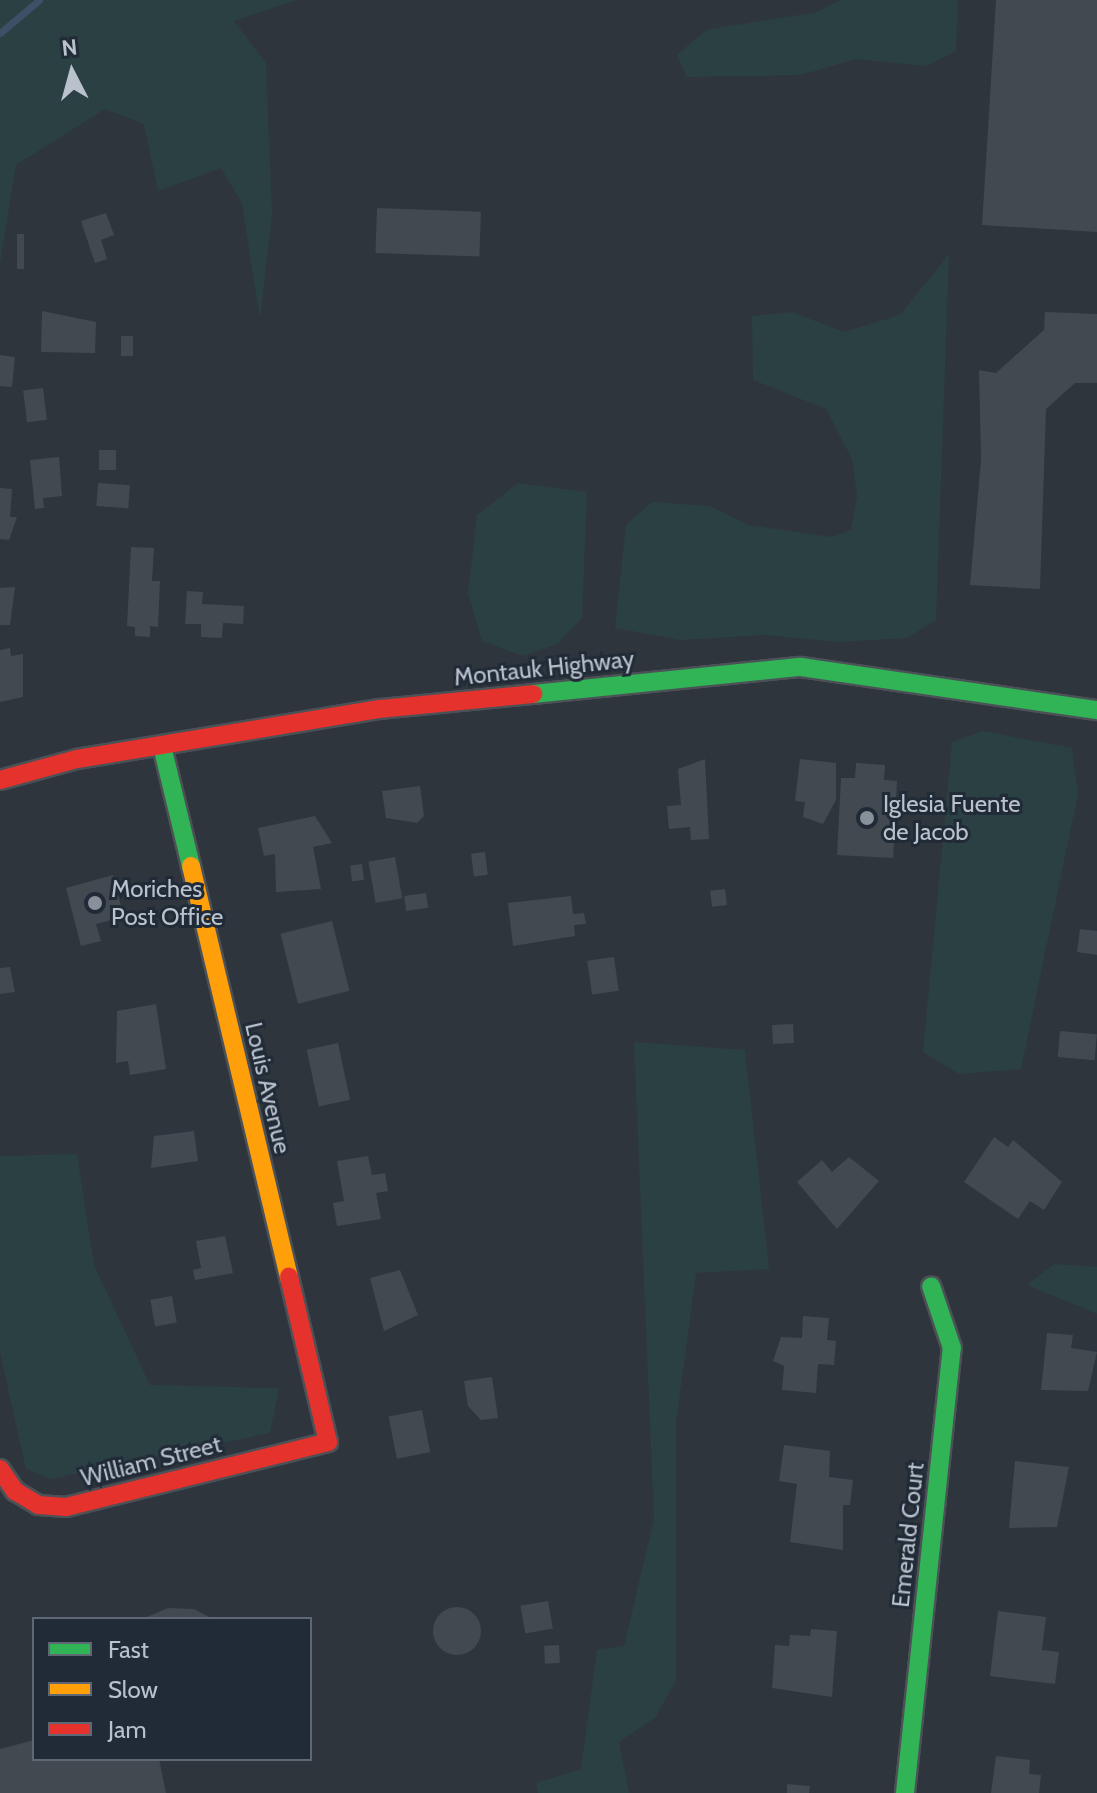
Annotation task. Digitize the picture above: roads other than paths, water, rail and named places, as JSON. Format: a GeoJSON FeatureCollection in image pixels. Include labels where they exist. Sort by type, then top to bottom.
{"type":"FeatureCollection","features":[{"type":"Feature","properties":{"kind":"street","name":"Montauk Highway"},"geometry":{"type":"LineString","coordinates":[[0,780],[162,746],[380,709],[801,667],[1097,710]]}},
{"type":"Feature","properties":{"kind":"street","name":"Louis Avenue"},"geometry":{"type":"LineString","coordinates":[[162,746],[328,1442]]}},
{"type":"Feature","properties":{"kind":"street","name":"Emerald Court"},"geometry":{"type":"LineString","coordinates":[[905,1793],[952,1348],[931,1286]]}},
{"type":"Feature","properties":{"kind":"street","name":"William Street"},"geometry":{"type":"LineString","coordinates":[[0,1469],[15,1491],[38,1505],[66,1507],[328,1442]]}},
{"type":"Feature","properties":{"kind":"waterway"},"geometry":{"type":"LineString","coordinates":[[0,33],[39,0]]}},
{"type":"Feature","properties":{"kind":"place","name":"Iglesia Fuente de Jacob"},"geometry":{"type":"Point","coordinates":[867,818]}},
{"type":"Feature","properties":{"kind":"place","name":"Moriches Post Office"},"geometry":{"type":"Point","coordinates":[95,903]}}]}
